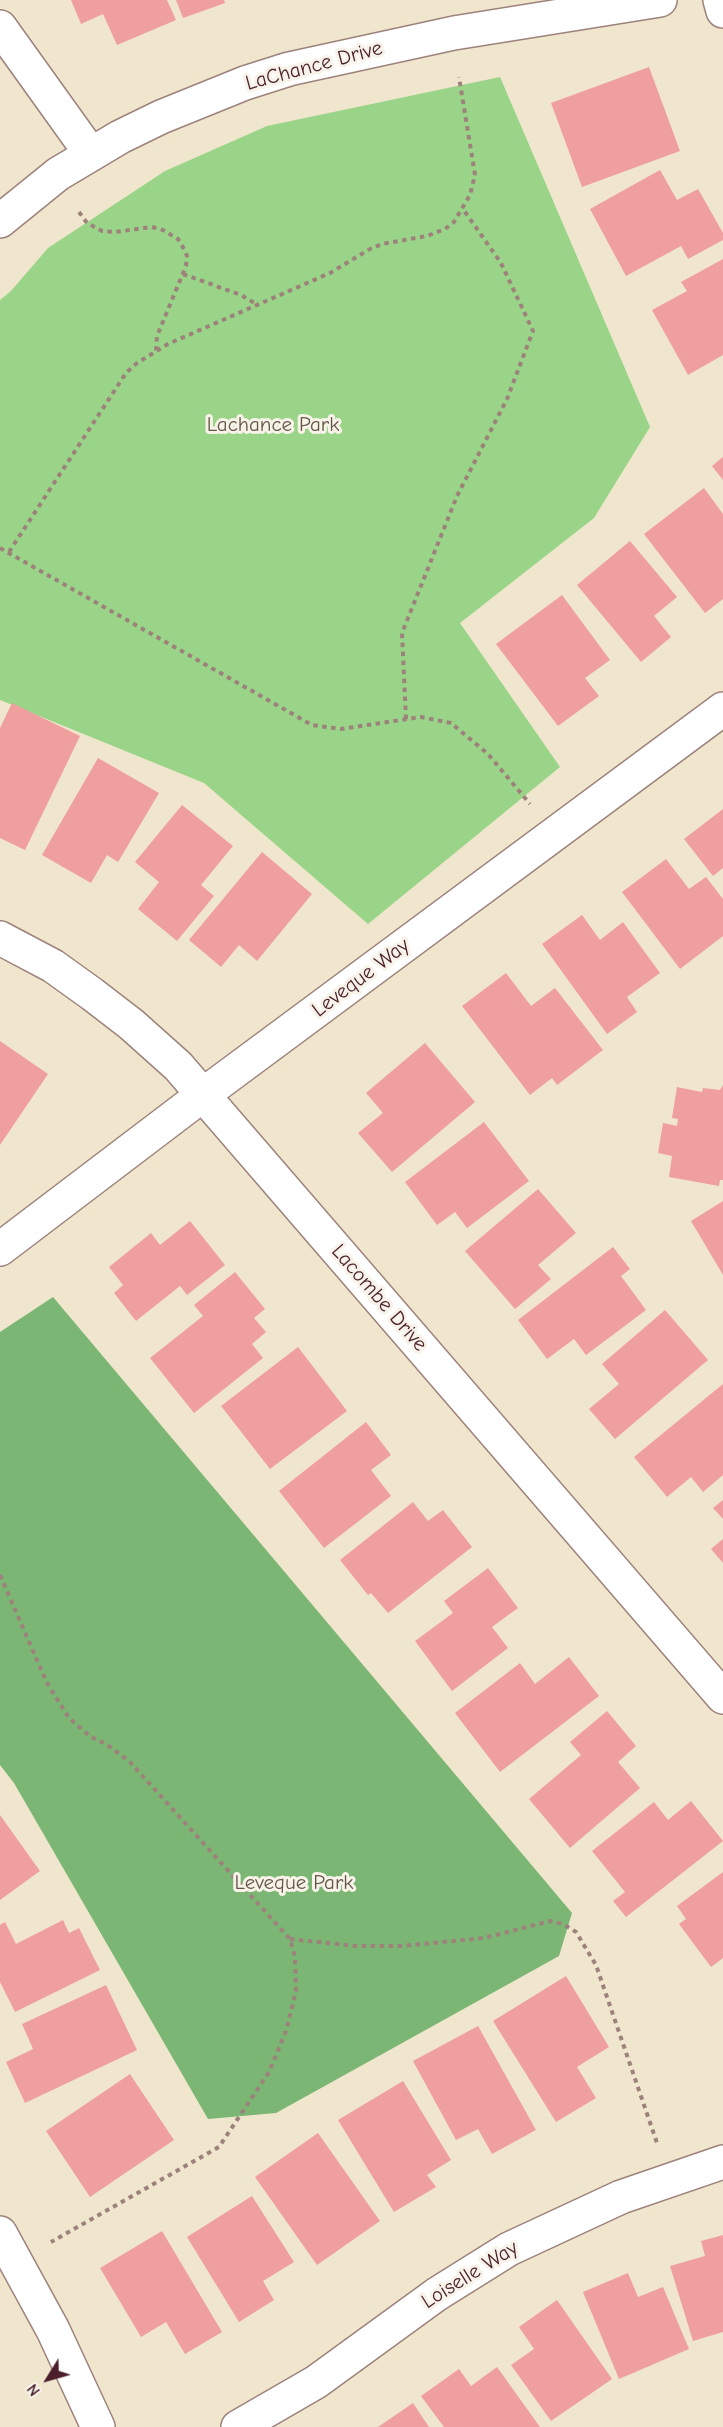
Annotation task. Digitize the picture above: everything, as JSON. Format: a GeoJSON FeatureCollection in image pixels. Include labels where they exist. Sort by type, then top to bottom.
{"type":"FeatureCollection","features":[{"type":"Feature","properties":{"kind":"street","name":"LaChance Drive"},"geometry":{"type":"LineString","coordinates":[[0,221],[58,174],[120,137],[171,113],[245,83],[288,69],[454,33],[660,0]]}},
{"type":"Feature","properties":{"kind":"street"},"geometry":{"type":"LineString","coordinates":[[720,0],[723,11]]}},
{"type":"Feature","properties":{"kind":"street"},"geometry":{"type":"LineString","coordinates":[[0,27],[91,154]]}},
{"type":"Feature","properties":{"kind":"street","name":"Leveque Way"},"geometry":{"type":"LineString","coordinates":[[0,1249],[204,1094],[723,709]]}},
{"type":"Feature","properties":{"kind":"street","name":"Lacombe Drive"},"geometry":{"type":"LineString","coordinates":[[0,938],[53,966],[92,993],[166,1055],[204,1094],[723,1697]]}},
{"type":"Feature","properties":{"kind":"street","name":"Loiselle Way"},"geometry":{"type":"LineString","coordinates":[[238,2427],[316,2382],[437,2294],[509,2249],[621,2197],[723,2162]]}},
{"type":"Feature","properties":{"kind":"street"},"geometry":{"type":"LineString","coordinates":[[0,2233],[53,2330],[98,2427]]}},
{"type":"Feature","properties":{"kind":"path"},"geometry":{"type":"LineString","coordinates":[[9,552],[126,373],[156,351],[330,273],[382,244],[427,236],[445,230],[454,222],[470,195],[475,175],[459,77]]}},
{"type":"Feature","properties":{"kind":"path"},"geometry":{"type":"LineString","coordinates":[[406,719],[402,633],[457,496],[507,399],[533,331],[501,263],[463,209]]}},
{"type":"Feature","properties":{"kind":"path"},"geometry":{"type":"LineString","coordinates":[[79,212],[87,223],[102,231],[115,232],[152,227],[178,239],[187,256],[183,274],[157,336],[156,351]]}},
{"type":"Feature","properties":{"kind":"path"},"geometry":{"type":"LineString","coordinates":[[183,274],[241,295],[257,304]]}},
{"type":"Feature","properties":{"kind":"path"},"geometry":{"type":"LineString","coordinates":[[0,548],[312,725],[341,729],[421,717],[451,723],[488,754],[530,804]]}},
{"type":"Feature","properties":{"kind":"path"},"geometry":{"type":"LineString","coordinates":[[0,1575],[47,1683],[69,1718],[91,1737],[106,1744],[129,1761],[290,1939],[296,1957],[297,1991],[286,2031],[269,2072],[219,2147],[51,2242]]}},
{"type":"Feature","properties":{"kind":"path"},"geometry":{"type":"LineString","coordinates":[[290,1939],[356,1946],[441,1944],[484,1938],[550,1921],[563,1924],[576,1932],[596,1965],[657,2143]]}},
{"type":"Feature","properties":{"kind":"green space","name":"Lachance Park"},"geometry":{"type":"Polygon","coordinates":[[[500,77],[650,427],[594,518],[460,623],[560,767],[368,924],[204,783],[0,700],[0,300],[11,291],[48,248],[165,171],[267,126],[500,77]]]}},
{"type":"Feature","properties":{"kind":"green space","name":"Leveque Park"},"geometry":{"type":"Polygon","coordinates":[[[53,1297],[572,1913],[559,1956],[276,2113],[208,2119],[14,1783],[0,1765],[0,1332],[53,1297]]]}},
{"type":"Feature","properties":{"kind":"building"},"geometry":{"type":"Polygon","coordinates":[[[71,0],[167,0],[176,20],[117,45],[103,14],[81,24],[71,0]]]}},
{"type":"Feature","properties":{"kind":"building"},"geometry":{"type":"Polygon","coordinates":[[[176,0],[224,0],[225,3],[183,18],[176,0]]]}},
{"type":"Feature","properties":{"kind":"building"},"geometry":{"type":"Polygon","coordinates":[[[649,67],[680,151],[582,187],[551,103],[649,67]]]}},
{"type":"Feature","properties":{"kind":"building"},"geometry":{"type":"Polygon","coordinates":[[[660,170],[677,200],[698,189],[723,233],[723,240],[688,259],[681,246],[626,276],[590,209],[660,170]]]}},
{"type":"Feature","properties":{"kind":"building"},"geometry":{"type":"Polygon","coordinates":[[[723,259],[723,355],[688,375],[652,310],[687,291],[681,282],[723,259]]]}},
{"type":"Feature","properties":{"kind":"building"},"geometry":{"type":"Polygon","coordinates":[[[723,457],[723,480],[712,466],[723,457]]]}},
{"type":"Feature","properties":{"kind":"building"},"geometry":{"type":"Polygon","coordinates":[[[704,488],[723,514],[723,599],[705,613],[644,534],[704,488]]]}},
{"type":"Feature","properties":{"kind":"building"},"geometry":{"type":"Polygon","coordinates":[[[630,541],[677,597],[654,616],[671,637],[641,662],[577,585],[630,541]]]}},
{"type":"Feature","properties":{"kind":"building"},"geometry":{"type":"Polygon","coordinates":[[[562,595],[610,660],[585,678],[599,696],[558,726],[496,644],[562,595]]]}},
{"type":"Feature","properties":{"kind":"building"},"geometry":{"type":"Polygon","coordinates":[[[12,703],[80,736],[25,850],[0,838],[0,728],[12,703]]]}},
{"type":"Feature","properties":{"kind":"building"},"geometry":{"type":"Polygon","coordinates":[[[98,758],[159,793],[118,862],[107,855],[91,883],[42,855],[98,758]]]}},
{"type":"Feature","properties":{"kind":"building"},"geometry":{"type":"Polygon","coordinates":[[[182,805],[233,846],[201,885],[214,896],[177,941],[138,909],[159,882],[135,862],[182,805]]]}},
{"type":"Feature","properties":{"kind":"building"},"geometry":{"type":"Polygon","coordinates":[[[723,809],[723,868],[713,876],[684,839],[723,809]]]}},
{"type":"Feature","properties":{"kind":"building"},"geometry":{"type":"Polygon","coordinates":[[[262,852],[312,894],[257,961],[239,945],[221,967],[189,940],[262,852]]]}},
{"type":"Feature","properties":{"kind":"building"},"geometry":{"type":"Polygon","coordinates":[[[666,859],[689,889],[706,877],[723,899],[723,936],[680,969],[622,892],[666,859]]]}},
{"type":"Feature","properties":{"kind":"building"},"geometry":{"type":"Polygon","coordinates":[[[582,915],[600,940],[623,922],[660,973],[627,997],[637,1012],[607,1034],[542,944],[582,915]]]}},
{"type":"Feature","properties":{"kind":"building"},"geometry":{"type":"Polygon","coordinates":[[[506,973],[531,1006],[555,988],[603,1050],[557,1085],[552,1078],[530,1095],[462,1006],[506,973]]]}},
{"type":"Feature","properties":{"kind":"building"},"geometry":{"type":"Polygon","coordinates":[[[0,1041],[48,1074],[0,1145],[0,1041]]]}},
{"type":"Feature","properties":{"kind":"building"},"geometry":{"type":"Polygon","coordinates":[[[425,1043],[475,1102],[392,1172],[358,1133],[383,1113],[366,1093],[425,1043]]]}},
{"type":"Feature","properties":{"kind":"building"},"geometry":{"type":"Polygon","coordinates":[[[723,1085],[723,1180],[720,1180],[719,1186],[669,1177],[672,1156],[658,1153],[663,1123],[677,1126],[678,1119],[672,1118],[677,1087],[702,1092],[703,1088],[720,1090],[723,1085]]]}},
{"type":"Feature","properties":{"kind":"building"},"geometry":{"type":"Polygon","coordinates":[[[484,1122],[529,1181],[467,1228],[455,1212],[437,1225],[405,1182],[484,1122]]]}},
{"type":"Feature","properties":{"kind":"building"},"geometry":{"type":"Polygon","coordinates":[[[538,1189],[576,1233],[538,1265],[551,1279],[515,1309],[465,1251],[538,1189]]]}},
{"type":"Feature","properties":{"kind":"building"},"geometry":{"type":"Polygon","coordinates":[[[723,1201],[723,1275],[691,1221],[723,1201]]]}},
{"type":"Feature","properties":{"kind":"building"},"geometry":{"type":"Polygon","coordinates":[[[190,1221],[225,1265],[187,1295],[180,1286],[136,1321],[114,1293],[123,1285],[109,1267],[151,1233],[160,1245],[190,1221]]]}},
{"type":"Feature","properties":{"kind":"building"},"geometry":{"type":"Polygon","coordinates":[[[613,1247],[630,1269],[621,1276],[646,1310],[586,1355],[574,1339],[547,1359],[518,1320],[613,1247]]]}},
{"type":"Feature","properties":{"kind":"building"},"geometry":{"type":"Polygon","coordinates":[[[235,1272],[265,1309],[254,1318],[266,1332],[252,1344],[263,1358],[194,1413],[150,1358],[203,1316],[194,1305],[235,1272]]]}},
{"type":"Feature","properties":{"kind":"building"},"geometry":{"type":"Polygon","coordinates":[[[665,1310],[708,1360],[615,1439],[589,1409],[619,1384],[602,1364],[665,1310]]]}},
{"type":"Feature","properties":{"kind":"building"},"geometry":{"type":"Polygon","coordinates":[[[298,1347],[347,1411],[270,1469],[221,1406],[298,1347]]]}},
{"type":"Feature","properties":{"kind":"building"},"geometry":{"type":"Polygon","coordinates":[[[723,1384],[723,1475],[703,1492],[691,1477],[667,1497],[634,1457],[723,1384]]]}},
{"type":"Feature","properties":{"kind":"building"},"geometry":{"type":"Polygon","coordinates":[[[366,1422],[391,1455],[371,1470],[391,1496],[324,1548],[279,1491],[366,1422]]]}},
{"type":"Feature","properties":{"kind":"building"},"geometry":{"type":"Polygon","coordinates":[[[723,1500],[723,1519],[713,1508],[723,1500]]]}},
{"type":"Feature","properties":{"kind":"building"},"geometry":{"type":"Polygon","coordinates":[[[413,1502],[428,1521],[443,1510],[472,1547],[388,1613],[371,1593],[368,1595],[340,1560],[413,1502]]]}},
{"type":"Feature","properties":{"kind":"building"},"geometry":{"type":"Polygon","coordinates":[[[723,1539],[723,1563],[711,1549],[723,1539]]]}},
{"type":"Feature","properties":{"kind":"building"},"geometry":{"type":"Polygon","coordinates":[[[488,1568],[518,1608],[492,1627],[508,1648],[452,1691],[415,1641],[453,1613],[444,1601],[488,1568]]]}},
{"type":"Feature","properties":{"kind":"building"},"geometry":{"type":"Polygon","coordinates":[[[569,1657],[599,1696],[500,1772],[455,1713],[520,1663],[535,1684],[569,1657]]]}},
{"type":"Feature","properties":{"kind":"building"},"geometry":{"type":"Polygon","coordinates":[[[607,1711],[636,1746],[618,1762],[640,1788],[570,1848],[529,1799],[581,1755],[570,1742],[607,1711]]]}},
{"type":"Feature","properties":{"kind":"building"},"geometry":{"type":"Polygon","coordinates":[[[691,1801],[723,1841],[626,1917],[613,1901],[625,1892],[592,1851],[654,1802],[668,1820],[691,1801]]]}},
{"type":"Feature","properties":{"kind":"building"},"geometry":{"type":"Polygon","coordinates":[[[0,1815],[40,1871],[0,1900],[0,1815]]]}},
{"type":"Feature","properties":{"kind":"building"},"geometry":{"type":"Polygon","coordinates":[[[723,1872],[723,1958],[711,1967],[679,1924],[686,1919],[677,1906],[723,1872]]]}},
{"type":"Feature","properties":{"kind":"building"},"geometry":{"type":"Polygon","coordinates":[[[63,1920],[69,1933],[79,1928],[100,1970],[15,2012],[0,1982],[0,1925],[5,1922],[16,1944],[63,1920]]]}},
{"type":"Feature","properties":{"kind":"building"},"geometry":{"type":"Polygon","coordinates":[[[566,1976],[609,2047],[577,2067],[596,2098],[556,2122],[493,2021],[566,1976]]]}},
{"type":"Feature","properties":{"kind":"building"},"geometry":{"type":"Polygon","coordinates":[[[106,1985],[137,2050],[25,2103],[6,2062],[33,2049],[22,2024],[106,1985]]]}},
{"type":"Feature","properties":{"kind":"building"},"geometry":{"type":"Polygon","coordinates":[[[478,2026],[536,2130],[492,2154],[478,2129],[456,2140],[413,2061],[478,2026]]]}},
{"type":"Feature","properties":{"kind":"building"},"geometry":{"type":"Polygon","coordinates":[[[130,2074],[174,2140],[90,2197],[46,2131],[130,2074]]]}},
{"type":"Feature","properties":{"kind":"building"},"geometry":{"type":"Polygon","coordinates":[[[403,2081],[451,2160],[427,2175],[436,2187],[394,2212],[338,2120],[403,2081]]]}},
{"type":"Feature","properties":{"kind":"building"},"geometry":{"type":"Polygon","coordinates":[[[318,2133],[380,2221],[317,2265],[255,2177],[318,2133]]]}},
{"type":"Feature","properties":{"kind":"building"},"geometry":{"type":"Polygon","coordinates":[[[252,2196],[294,2262],[263,2281],[274,2300],[239,2322],[187,2237],[252,2196]]]}},
{"type":"Feature","properties":{"kind":"building"},"geometry":{"type":"Polygon","coordinates":[[[162,2231],[222,2332],[185,2354],[166,2322],[141,2337],[100,2268],[162,2231]]]}},
{"type":"Feature","properties":{"kind":"building"},"geometry":{"type":"Polygon","coordinates":[[[723,2235],[723,2332],[693,2341],[670,2266],[705,2256],[701,2241],[723,2235]]]}},
{"type":"Feature","properties":{"kind":"building"},"geometry":{"type":"Polygon","coordinates":[[[628,2273],[638,2297],[663,2287],[689,2349],[619,2379],[583,2292],[628,2273]]]}},
{"type":"Feature","properties":{"kind":"building"},"geometry":{"type":"Polygon","coordinates":[[[557,2300],[612,2379],[551,2421],[511,2365],[534,2349],[519,2327],[557,2300]]]}},
{"type":"Feature","properties":{"kind":"building"},"geometry":{"type":"Polygon","coordinates":[[[497,2367],[540,2427],[444,2427],[421,2396],[459,2369],[471,2386],[497,2367]]]}},
{"type":"Feature","properties":{"kind":"building"},"geometry":{"type":"Polygon","coordinates":[[[413,2403],[429,2427],[378,2427],[413,2403]]]}}]}
